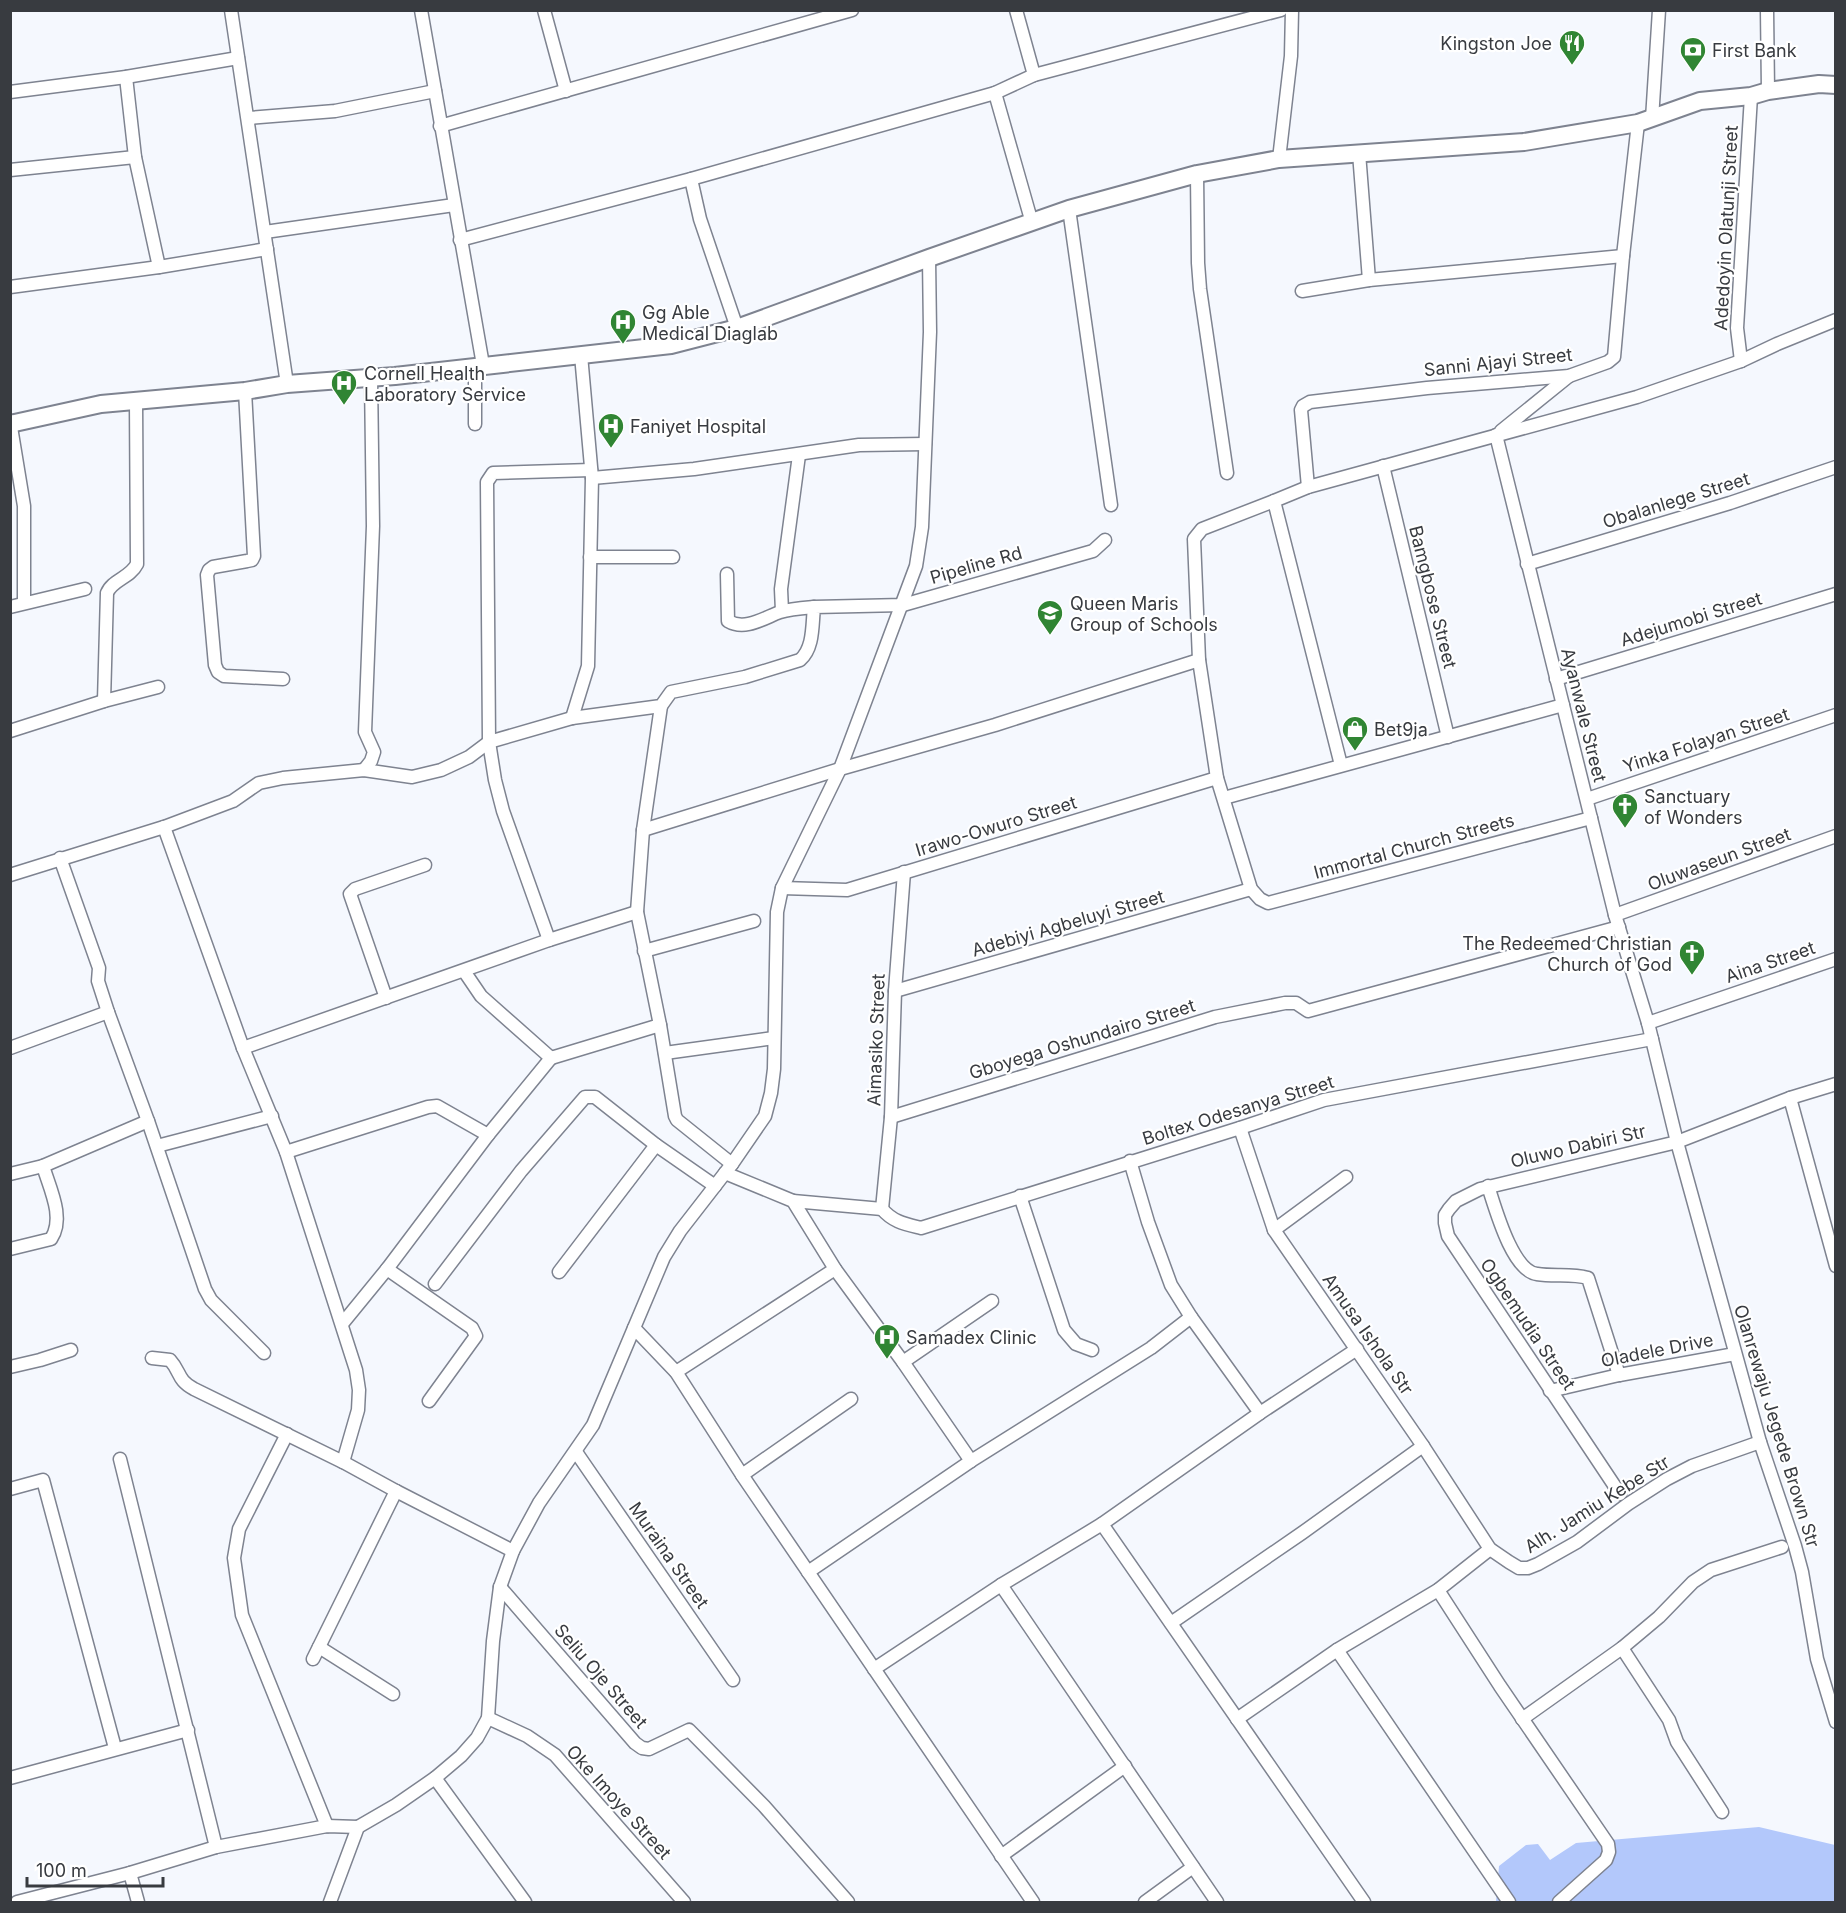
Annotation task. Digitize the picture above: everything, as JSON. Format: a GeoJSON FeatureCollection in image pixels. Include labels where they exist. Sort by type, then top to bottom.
{"type":"FeatureCollection","features":[{"type":"Feature","properties":{"kind":"main road"},"geometry":{"type":"LineString","coordinates":[[11,423],[101,404],[245,392],[287,384],[371,378],[671,345],[737,328],[1069,209],[1197,174],[1279,159],[1524,142],[1645,121],[1700,101],[1819,84],[1836,85]]}},
{"type":"Feature","properties":{"kind":"street"},"geometry":{"type":"LineString","coordinates":[[231,10],[249,118],[287,384]]}},
{"type":"Feature","properties":{"kind":"street"},"geometry":{"type":"LineString","coordinates":[[421,10],[479,366],[475,424]]}},
{"type":"Feature","properties":{"kind":"street"},"geometry":{"type":"LineString","coordinates":[[544,10],[566,91]]}},
{"type":"Feature","properties":{"kind":"street"},"geometry":{"type":"LineString","coordinates":[[1016,10],[1034,75]]}},
{"type":"Feature","properties":{"kind":"street"},"geometry":{"type":"LineString","coordinates":[[460,240],[691,179],[995,93],[1034,75],[1281,10]]}},
{"type":"Feature","properties":{"kind":"street"},"geometry":{"type":"LineString","coordinates":[[1279,159],[1291,56],[1292,10]]}},
{"type":"Feature","properties":{"kind":"street","name":"Sanni Ajayi Street"},"geometry":{"type":"LineString","coordinates":[[1308,488],[1301,410],[1303,405],[1310,402],[1427,388],[1569,376],[1608,362],[1614,357],[1623,256],[1645,121],[1659,10]]}},
{"type":"Feature","properties":{"kind":"street","name":"Adedoyin Olatunji Street"},"geometry":{"type":"LineString","coordinates":[[1741,361],[1737,328],[1767,10]]}},
{"type":"Feature","properties":{"kind":"street"},"geometry":{"type":"LineString","coordinates":[[440,126],[846,11]]}},
{"type":"Feature","properties":{"kind":"street"},"geometry":{"type":"LineString","coordinates":[[10,92],[126,77],[238,58]]}},
{"type":"Feature","properties":{"kind":"street"},"geometry":{"type":"LineString","coordinates":[[126,77],[135,157],[159,267]]}},
{"type":"Feature","properties":{"kind":"street"},"geometry":{"type":"LineString","coordinates":[[249,118],[335,111],[435,92]]}},
{"type":"Feature","properties":{"kind":"street"},"geometry":{"type":"LineString","coordinates":[[995,93],[1032,223]]}},
{"type":"Feature","properties":{"kind":"street"},"geometry":{"type":"LineString","coordinates":[[1359,153],[1369,280]]}},
{"type":"Feature","properties":{"kind":"street"},"geometry":{"type":"LineString","coordinates":[[10,170],[135,157]]}},
{"type":"Feature","properties":{"kind":"street"},"geometry":{"type":"LineString","coordinates":[[1197,174],[1200,289],[1227,473]]}},
{"type":"Feature","properties":{"kind":"street"},"geometry":{"type":"LineString","coordinates":[[691,179],[700,219],[737,328]]}},
{"type":"Feature","properties":{"kind":"street"},"geometry":{"type":"LineString","coordinates":[[265,232],[454,205]]}},
{"type":"Feature","properties":{"kind":"street"},"geometry":{"type":"LineString","coordinates":[[1069,209],[1111,505]]}},
{"type":"Feature","properties":{"kind":"street"},"geometry":{"type":"LineString","coordinates":[[10,287],[159,267],[267,249]]}},
{"type":"Feature","properties":{"kind":"street"},"geometry":{"type":"LineString","coordinates":[[1302,291],[1369,280],[1623,256]]}},
{"type":"Feature","properties":{"kind":"street"},"geometry":{"type":"LineString","coordinates":[[17,1902],[130,1873],[216,1847],[327,1826],[358,1827],[396,1805],[435,1778],[461,1756],[477,1738],[488,1718],[493,1641],[500,1587],[513,1551],[539,1503],[593,1425],[664,1257],[680,1231],[729,1169],[765,1116],[771,1093],[777,912],[782,888],[840,769],[916,566],[922,527],[930,332],[929,258]]}},
{"type":"Feature","properties":{"kind":"street"},"geometry":{"type":"LineString","coordinates":[[1251,889],[1217,778],[1199,660],[1194,539],[1202,529],[1308,488],[1636,397],[1741,361],[1836,320]]}},
{"type":"Feature","properties":{"kind":"street"},"geometry":{"type":"LineString","coordinates":[[572,718],[588,666],[591,474],[581,355]]}},
{"type":"Feature","properties":{"kind":"street"},"geometry":{"type":"LineString","coordinates":[[1496,435],[1569,376]]}},
{"type":"Feature","properties":{"kind":"street"},"geometry":{"type":"LineString","coordinates":[[364,770],[374,752],[365,732],[373,526],[371,378]]}},
{"type":"Feature","properties":{"kind":"street"},"geometry":{"type":"LineString","coordinates":[[245,392],[254,556],[252,560],[213,567],[207,575],[215,665],[218,672],[224,676],[283,679]]}},
{"type":"Feature","properties":{"kind":"street"},"geometry":{"type":"LineString","coordinates":[[104,700],[107,593],[109,588],[131,573],[137,564],[136,401]]}},
{"type":"Feature","properties":{"kind":"street"},"geometry":{"type":"LineString","coordinates":[[11,423],[24,506],[24,602]]}},
{"type":"Feature","properties":{"kind":"street","name":"Ayanwale Street"},"geometry":{"type":"LineString","coordinates":[[1496,435],[1591,818],[1619,927],[1648,1023],[1677,1142]]}},
{"type":"Feature","properties":{"kind":"street"},"geometry":{"type":"LineString","coordinates":[[549,940],[503,811],[489,742],[488,478],[493,473],[591,474],[694,469],[859,445],[925,444]]}},
{"type":"Feature","properties":{"kind":"street"},"geometry":{"type":"LineString","coordinates":[[782,611],[781,589],[799,455]]}},
{"type":"Feature","properties":{"kind":"street","name":"Bamgbose Street"},"geometry":{"type":"LineString","coordinates":[[1383,466],[1448,737]]}},
{"type":"Feature","properties":{"kind":"street","name":"Obalanlege Street"},"geometry":{"type":"LineString","coordinates":[[1527,564],[1730,503],[1836,467]]}},
{"type":"Feature","properties":{"kind":"street"},"geometry":{"type":"LineString","coordinates":[[1274,501],[1341,765]]}},
{"type":"Feature","properties":{"kind":"street","name":"Pipeline Rd"},"geometry":{"type":"LineString","coordinates":[[727,574],[728,621],[740,625],[758,622],[782,611],[814,607],[903,604],[1093,551],[1105,540]]}},
{"type":"Feature","properties":{"kind":"street"},"geometry":{"type":"LineString","coordinates":[[590,556],[672,558]]}},
{"type":"Feature","properties":{"kind":"street"},"geometry":{"type":"LineString","coordinates":[[10,607],[85,589]]}},
{"type":"Feature","properties":{"kind":"street","name":"Adejumobi Street"},"geometry":{"type":"LineString","coordinates":[[1556,679],[1836,594]]}},
{"type":"Feature","properties":{"kind":"street"},"geometry":{"type":"LineString","coordinates":[[814,607],[809,649],[800,660],[745,677],[671,692],[661,706],[643,830],[637,912],[677,1120],[729,1169],[793,1201],[882,1209]]}},
{"type":"Feature","properties":{"kind":"street"},"geometry":{"type":"LineString","coordinates":[[643,830],[840,769],[995,725],[1199,660]]}},
{"type":"Feature","properties":{"kind":"street"},"geometry":{"type":"LineString","coordinates":[[10,731],[104,700],[158,687]]}},
{"type":"Feature","properties":{"kind":"street"},"geometry":{"type":"LineString","coordinates":[[1224,798],[1563,705]]}},
{"type":"Feature","properties":{"kind":"street"},"geometry":{"type":"LineString","coordinates":[[10,875],[164,827],[233,801],[259,783],[283,778],[364,770],[412,777],[469,757],[489,742],[572,718],[661,706]]}},
{"type":"Feature","properties":{"kind":"street","name":"Yinka Folayan Street"},"geometry":{"type":"LineString","coordinates":[[1587,799],[1836,715]]}},
{"type":"Feature","properties":{"kind":"street","name":"Irawo-Owuro Street"},"geometry":{"type":"LineString","coordinates":[[782,888],[847,890],[1217,778]]}},
{"type":"Feature","properties":{"kind":"street","name":"Immortal Church Streets"},"geometry":{"type":"LineString","coordinates":[[1251,889],[1260,899],[1268,903],[1591,818]]}},
{"type":"Feature","properties":{"kind":"street"},"geometry":{"type":"LineString","coordinates":[[164,827],[243,1048],[286,1152],[356,1370],[359,1390],[358,1410],[343,1462]]}},
{"type":"Feature","properties":{"kind":"street","name":"Oluwaseun Street"},"geometry":{"type":"LineString","coordinates":[[1616,915],[1836,836]]}},
{"type":"Feature","properties":{"kind":"street"},"geometry":{"type":"LineString","coordinates":[[60,858],[99,968],[98,981],[108,1012],[157,1146],[205,1289],[211,1300],[264,1353]]}},
{"type":"Feature","properties":{"kind":"street"},"geometry":{"type":"LineString","coordinates":[[386,998],[350,894],[355,889],[425,865]]}},
{"type":"Feature","properties":{"kind":"street","name":"Aimasiko Street"},"geometry":{"type":"LineString","coordinates":[[882,1209],[891,1117],[895,991],[904,872]]}},
{"type":"Feature","properties":{"kind":"street","name":"Adebiyi Agbeluyi Street"},"geometry":{"type":"LineString","coordinates":[[895,991],[1251,889]]}},
{"type":"Feature","properties":{"kind":"street"},"geometry":{"type":"LineString","coordinates":[[243,1048],[464,972],[549,940],[637,912]]}},
{"type":"Feature","properties":{"kind":"street"},"geometry":{"type":"LineString","coordinates":[[644,951],[754,921]]}},
{"type":"Feature","properties":{"kind":"street","name":"Gboyega Oshundairo Street"},"geometry":{"type":"LineString","coordinates":[[891,1117],[1215,1017],[1285,1003],[1296,1003],[1308,1011],[1619,927]]}},
{"type":"Feature","properties":{"kind":"street","name":"Aina Street"},"geometry":{"type":"LineString","coordinates":[[1648,1023],[1836,959]]}},
{"type":"Feature","properties":{"kind":"street"},"geometry":{"type":"LineString","coordinates":[[464,972],[481,996],[551,1059]]}},
{"type":"Feature","properties":{"kind":"street"},"geometry":{"type":"LineString","coordinates":[[10,1048],[108,1012]]}},
{"type":"Feature","properties":{"kind":"street"},"geometry":{"type":"LineString","coordinates":[[342,1324],[387,1269],[488,1135],[551,1059],[660,1025]]}},
{"type":"Feature","properties":{"kind":"street"},"geometry":{"type":"LineString","coordinates":[[665,1053],[774,1038]]}},
{"type":"Feature","properties":{"kind":"street","name":"Boltex Odesanya Street"},"geometry":{"type":"LineString","coordinates":[[882,1209],[888,1216],[900,1223],[921,1228],[1324,1100],[1652,1039]]}},
{"type":"Feature","properties":{"kind":"street","name":"Oluwo Dabiri Str"},"geometry":{"type":"LineString","coordinates":[[1488,1186],[1677,1142],[1790,1098],[1836,1084]]}},
{"type":"Feature","properties":{"kind":"street"},"geometry":{"type":"LineString","coordinates":[[435,1284],[521,1171],[585,1097],[595,1097],[656,1146],[715,1185]]}},
{"type":"Feature","properties":{"kind":"street"},"geometry":{"type":"LineString","coordinates":[[1790,1098],[1836,1266]]}},
{"type":"Feature","properties":{"kind":"street"},"geometry":{"type":"LineString","coordinates":[[286,1152],[437,1106],[488,1135]]}},
{"type":"Feature","properties":{"kind":"street"},"geometry":{"type":"LineString","coordinates":[[157,1146],[272,1116]]}},
{"type":"Feature","properties":{"kind":"street"},"geometry":{"type":"LineString","coordinates":[[10,1174],[43,1166],[148,1121]]}},
{"type":"Feature","properties":{"kind":"street","name":"Amusa Ishola Str"},"geometry":{"type":"LineString","coordinates":[[1240,1128],[1274,1230],[1423,1446],[1490,1549]]}},
{"type":"Feature","properties":{"kind":"street","name":"Olanrewaju Jegede Brown Str"},"geometry":{"type":"LineString","coordinates":[[1677,1142],[1760,1442],[1795,1546],[1802,1572],[1817,1659],[1836,1722]]}},
{"type":"Feature","properties":{"kind":"street"},"geometry":{"type":"LineString","coordinates":[[559,1272],[656,1146]]}},
{"type":"Feature","properties":{"kind":"street"},"geometry":{"type":"LineString","coordinates":[[1130,1161],[1148,1222],[1171,1285],[1191,1317],[1260,1413]]}},
{"type":"Feature","properties":{"kind":"street"},"geometry":{"type":"LineString","coordinates":[[10,1249],[51,1239],[56,1231],[58,1219],[43,1166]]}},
{"type":"Feature","properties":{"kind":"street"},"geometry":{"type":"LineString","coordinates":[[1274,1230],[1346,1177]]}},
{"type":"Feature","properties":{"kind":"street"},"geometry":{"type":"LineString","coordinates":[[1488,1186],[1506,1240],[1527,1270],[1535,1274],[1578,1275],[1588,1278],[1619,1375]]}},
{"type":"Feature","properties":{"kind":"street","name":"Ogbemudia Street"},"geometry":{"type":"LineString","coordinates":[[1488,1186],[1456,1201],[1449,1209],[1445,1215],[1448,1236],[1620,1494]]}},
{"type":"Feature","properties":{"kind":"street"},"geometry":{"type":"LineString","coordinates":[[1020,1196],[1064,1330],[1076,1344],[1092,1350]]}},
{"type":"Feature","properties":{"kind":"street"},"geometry":{"type":"LineString","coordinates":[[793,1201],[835,1269],[971,1461]]}},
{"type":"Feature","properties":{"kind":"street"},"geometry":{"type":"LineString","coordinates":[[387,1269],[475,1332],[476,1336],[429,1401]]}},
{"type":"Feature","properties":{"kind":"street"},"geometry":{"type":"LineString","coordinates":[[676,1372],[835,1269]]}},
{"type":"Feature","properties":{"kind":"street"},"geometry":{"type":"LineString","coordinates":[[903,1362],[992,1301]]}},
{"type":"Feature","properties":{"kind":"street"},"geometry":{"type":"LineString","coordinates":[[808,1572],[971,1461],[1151,1348],[1191,1317]]}},
{"type":"Feature","properties":{"kind":"street"},"geometry":{"type":"LineString","coordinates":[[634,1328],[676,1372],[742,1475],[1033,1902]]}},
{"type":"Feature","properties":{"kind":"street"},"geometry":{"type":"LineString","coordinates":[[874,1669],[1001,1585],[1102,1524],[1260,1413],[1357,1349]]}},
{"type":"Feature","properties":{"kind":"street"},"geometry":{"type":"LineString","coordinates":[[10,1367],[71,1350]]}},
{"type":"Feature","properties":{"kind":"street","name":"Oladele Drive"},"geometry":{"type":"LineString","coordinates":[[1550,1391],[1619,1375],[1735,1354]]}},
{"type":"Feature","properties":{"kind":"street"},"geometry":{"type":"LineString","coordinates":[[152,1358],[170,1360],[185,1384],[343,1462],[513,1551]]}},
{"type":"Feature","properties":{"kind":"street"},"geometry":{"type":"LineString","coordinates":[[742,1475],[851,1399]]}},
{"type":"Feature","properties":{"kind":"street"},"geometry":{"type":"LineString","coordinates":[[287,1434],[239,1529],[234,1558],[242,1615],[327,1826]]}},
{"type":"Feature","properties":{"kind":"street","name":"Alh. Jamiu Kebe Str"},"geometry":{"type":"LineString","coordinates":[[1490,1549],[1519,1568],[1528,1568],[1576,1542],[1667,1479],[1692,1467],[1760,1442]]}},
{"type":"Feature","properties":{"kind":"street"},"geometry":{"type":"LineString","coordinates":[[1171,1623],[1423,1446]]}},
{"type":"Feature","properties":{"kind":"street","name":"Muraina Street"},"geometry":{"type":"LineString","coordinates":[[576,1452],[733,1680]]}},
{"type":"Feature","properties":{"kind":"street"},"geometry":{"type":"LineString","coordinates":[[120,1459],[216,1847]]}},
{"type":"Feature","properties":{"kind":"street"},"geometry":{"type":"LineString","coordinates":[[10,1489],[43,1480],[115,1748]]}},
{"type":"Feature","properties":{"kind":"street"},"geometry":{"type":"LineString","coordinates":[[393,1694],[316,1653],[396,1491]]}},
{"type":"Feature","properties":{"kind":"street"},"geometry":{"type":"LineString","coordinates":[[1102,1524],[1364,1902]]}},
{"type":"Feature","properties":{"kind":"street"},"geometry":{"type":"LineString","coordinates":[[1522,1719],[1622,1648],[1659,1617],[1693,1582],[1711,1570],[1782,1547]]}},
{"type":"Feature","properties":{"kind":"street"},"geometry":{"type":"LineString","coordinates":[[1237,1719],[1337,1650],[1438,1590],[1490,1549]]}},
{"type":"Feature","properties":{"kind":"street"},"geometry":{"type":"LineString","coordinates":[[1001,1585],[1217,1902]]}},
{"type":"Feature","properties":{"kind":"street","name":"Seliu Oje Street"},"geometry":{"type":"LineString","coordinates":[[500,1587],[635,1743],[642,1748],[649,1749],[689,1730],[764,1806],[848,1902]]}},
{"type":"Feature","properties":{"kind":"street"},"geometry":{"type":"LineString","coordinates":[[1438,1590],[1522,1719],[1608,1844],[1609,1852],[1606,1860],[1559,1902]]}},
{"type":"Feature","properties":{"kind":"street"},"geometry":{"type":"LineString","coordinates":[[1622,1648],[1669,1720],[1677,1742],[1722,1812]]}},
{"type":"Feature","properties":{"kind":"street"},"geometry":{"type":"LineString","coordinates":[[1337,1650],[1509,1902]]}},
{"type":"Feature","properties":{"kind":"street","name":"Oke Imoye Street"},"geometry":{"type":"LineString","coordinates":[[488,1718],[527,1736],[555,1755],[684,1902]]}},
{"type":"Feature","properties":{"kind":"street"},"geometry":{"type":"LineString","coordinates":[[10,1778],[188,1730]]}},
{"type":"Feature","properties":{"kind":"street"},"geometry":{"type":"LineString","coordinates":[[1001,1856],[1125,1766]]}},
{"type":"Feature","properties":{"kind":"street"},"geometry":{"type":"LineString","coordinates":[[435,1778],[525,1902]]}},
{"type":"Feature","properties":{"kind":"street"},"geometry":{"type":"LineString","coordinates":[[330,1902],[358,1827]]}},
{"type":"Feature","properties":{"kind":"street"},"geometry":{"type":"LineString","coordinates":[[1144,1902],[1193,1867]]}},
{"type":"Feature","properties":{"kind":"street"},"geometry":{"type":"LineString","coordinates":[[130,1873],[138,1902]]}},
{"type":"Feature","properties":{"kind":"shaded area"},"geometry":{"type":"Polygon","coordinates":[[[1759,1827],[1835,1845],[1835,1902],[1496,1902],[1499,1866],[1526,1845],[1538,1844],[1550,1860],[1576,1843],[1759,1827]]]}},
{"type":"Feature","properties":{"kind":"place","name":"Kingston Joe"},"geometry":{"type":"Point","coordinates":[1572,66]}},
{"type":"Feature","properties":{"kind":"place","name":"First Bank"},"geometry":{"type":"Point","coordinates":[1693,73]}},
{"type":"Feature","properties":{"kind":"place","name":"Gg Able Medical Diaglab"},"geometry":{"type":"Point","coordinates":[623,345]}},
{"type":"Feature","properties":{"kind":"place","name":"Cornell Health Laboratory Service"},"geometry":{"type":"Point","coordinates":[344,406]}},
{"type":"Feature","properties":{"kind":"place","name":"Faniyet Hospital"},"geometry":{"type":"Point","coordinates":[611,449]}},
{"type":"Feature","properties":{"kind":"place","name":"Queen Maris Group of Schools"},"geometry":{"type":"Point","coordinates":[1050,636]}},
{"type":"Feature","properties":{"kind":"place","name":"Bet9ja"},"geometry":{"type":"Point","coordinates":[1355,752]}},
{"type":"Feature","properties":{"kind":"place","name":"Sanctuary of Wonders"},"geometry":{"type":"Point","coordinates":[1625,829]}},
{"type":"Feature","properties":{"kind":"place","name":"The Redeemed Christian Church of God"},"geometry":{"type":"Point","coordinates":[1692,976]}},
{"type":"Feature","properties":{"kind":"place","name":"Samadex Clinic"},"geometry":{"type":"Point","coordinates":[887,1360]}}]}
